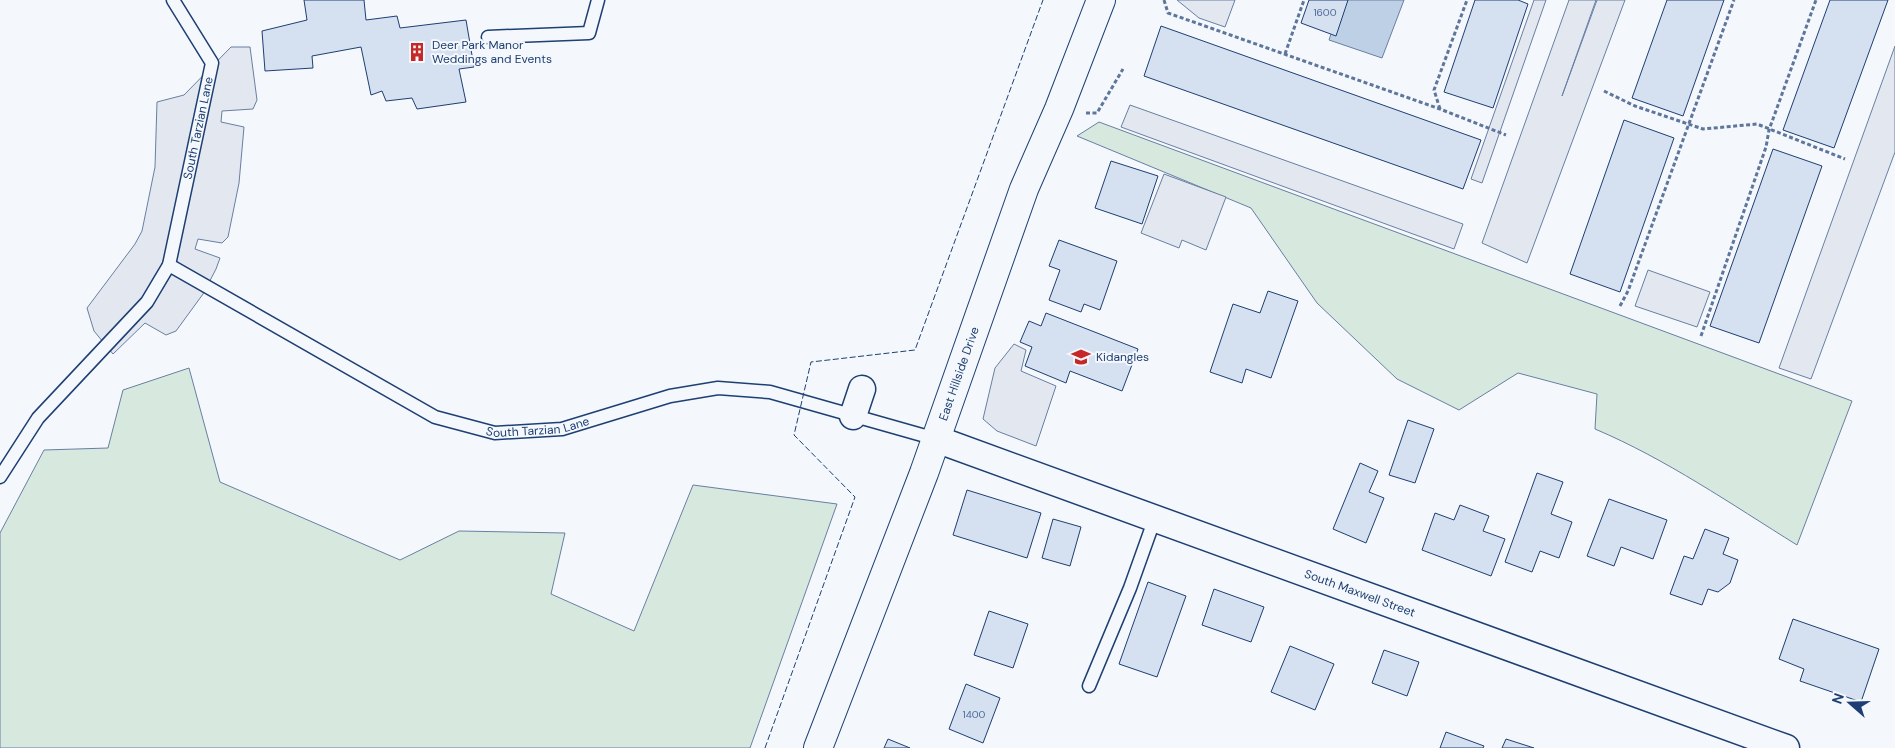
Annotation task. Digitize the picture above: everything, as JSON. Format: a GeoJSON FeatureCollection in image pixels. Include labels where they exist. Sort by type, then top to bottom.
{"type":"FeatureCollection","features":[{"type":"Feature","properties":{"kind":"main road","name":"East Hillside Drive"},"geometry":{"type":"LineString","coordinates":[[818,748],[936,439],[1024,189],[1059,109],[1101,0]]}},
{"type":"Feature","properties":{"kind":"street"},"geometry":{"type":"LineString","coordinates":[[853,416],[862,389]]}},
{"type":"Feature","properties":{"kind":"street","name":"South Maxwell Street"},"geometry":{"type":"LineString","coordinates":[[936,439],[1786,748]]}},
{"type":"Feature","properties":{"kind":"lane","name":"South Tarzian Lane"},"geometry":{"type":"LineString","coordinates":[[0,477],[38,418],[147,302],[169,265],[212,63],[173,0]]}},
{"type":"Feature","properties":{"kind":"lane"},"geometry":{"type":"LineString","coordinates":[[488,37],[589,33],[598,0]]}},
{"type":"Feature","properties":{"kind":"lane","name":"South Tarzian Lane"},"geometry":{"type":"LineString","coordinates":[[169,265],[435,417],[495,433],[562,430],[670,396],[718,388],[770,392],[936,439]]}},
{"type":"Feature","properties":{"kind":"lane"},"geometry":{"type":"LineString","coordinates":[[1089,686],[1130,588],[1155,518]]}},
{"type":"Feature","properties":{"kind":"path"},"geometry":{"type":"LineString","coordinates":[[1164,0],[1168,13],[1440,109],[1506,135]]}},
{"type":"Feature","properties":{"kind":"path"},"geometry":{"type":"LineString","coordinates":[[1285,54],[1304,0]]}},
{"type":"Feature","properties":{"kind":"path"},"geometry":{"type":"LineString","coordinates":[[1440,109],[1434,90],[1466,0]]}},
{"type":"Feature","properties":{"kind":"path"},"geometry":{"type":"LineString","coordinates":[[1620,306],[1734,0]]}},
{"type":"Feature","properties":{"kind":"path"},"geometry":{"type":"LineString","coordinates":[[1701,336],[1766,147],[1768,130],[1816,1],[1811,0]]}},
{"type":"Feature","properties":{"kind":"path"},"geometry":{"type":"LineString","coordinates":[[1097,113],[1123,69]]}},
{"type":"Feature","properties":{"kind":"path"},"geometry":{"type":"LineString","coordinates":[[1604,91],[1635,106],[1703,129],[1757,124],[1845,160]]}},
{"type":"Feature","properties":{"kind":"shaded area"},"geometry":{"type":"Polygon","coordinates":[[[1177,0],[1235,0],[1225,27],[1199,18],[1177,0]]]}},
{"type":"Feature","properties":{"kind":"shaded area"},"geometry":{"type":"Polygon","coordinates":[[[1534,0],[1546,0],[1482,183],[1471,179],[1534,0]]]}},
{"type":"Feature","properties":{"kind":"shaded area"},"geometry":{"type":"Polygon","coordinates":[[[1569,0],[1596,0],[1562,96],[1597,0],[1625,0],[1527,263],[1482,243],[1569,0]]]}},
{"type":"Feature","properties":{"kind":"shaded area"},"geometry":{"type":"Polygon","coordinates":[[[1895,46],[1895,152],[1811,379],[1779,368],[1895,46]]]}},
{"type":"Feature","properties":{"kind":"shaded area"},"geometry":{"type":"Polygon","coordinates":[[[231,47],[250,47],[257,100],[253,109],[222,111],[221,122],[244,127],[239,183],[228,237],[222,243],[198,239],[195,249],[220,258],[216,269],[203,294],[176,331],[166,335],[145,323],[113,354],[94,331],[87,308],[135,244],[142,231],[155,167],[157,102],[184,95],[231,47]]]}},
{"type":"Feature","properties":{"kind":"shaded area"},"geometry":{"type":"Polygon","coordinates":[[[1130,105],[1463,224],[1454,249],[1121,127],[1130,105]]]}},
{"type":"Feature","properties":{"kind":"shaded area"},"geometry":{"type":"Polygon","coordinates":[[[1099,122],[1852,401],[1797,545],[1673,468],[1595,429],[1597,394],[1518,373],[1459,410],[1397,379],[1317,303],[1251,208],[1077,136],[1099,122]]]}},
{"type":"Feature","properties":{"kind":"shaded area"},"geometry":{"type":"Polygon","coordinates":[[[1164,174],[1226,197],[1206,250],[1182,240],[1179,248],[1141,233],[1164,174]]]}},
{"type":"Feature","properties":{"kind":"shaded area"},"geometry":{"type":"Polygon","coordinates":[[[1648,270],[1710,292],[1697,327],[1635,306],[1648,270]]]}},
{"type":"Feature","properties":{"kind":"shaded area"},"geometry":{"type":"Polygon","coordinates":[[[1014,344],[1026,350],[1021,371],[1056,386],[1036,446],[997,431],[983,419],[995,368],[1014,344]]]}},
{"type":"Feature","properties":{"kind":"shaded area"},"geometry":{"type":"Polygon","coordinates":[[[189,368],[220,482],[400,560],[459,531],[565,533],[551,594],[634,631],[693,485],[837,504],[750,748],[0,748],[0,533],[44,450],[108,448],[123,390],[189,368]]]}},
{"type":"Feature","properties":{"kind":"water"},"geometry":{"type":"Polygon","coordinates":[[[1342,0],[1404,0],[1382,58],[1329,40],[1342,0]]]}},
{"type":"Feature","properties":{"kind":"building","name":"Deer Park Manor Weddings and Events"},"geometry":{"type":"Polygon","coordinates":[[[304,0],[364,0],[366,20],[397,16],[400,28],[466,20],[474,67],[459,69],[466,102],[417,109],[412,98],[386,101],[382,91],[371,95],[361,47],[312,56],[313,68],[265,71],[262,31],[307,20],[304,0]]]}},
{"type":"Feature","properties":{"kind":"building"},"geometry":{"type":"Polygon","coordinates":[[[1309,0],[1348,0],[1336,36],[1301,23],[1309,0]]]}},
{"type":"Feature","properties":{"kind":"building"},"geometry":{"type":"Polygon","coordinates":[[[1475,0],[1518,0],[1528,4],[1493,108],[1444,92],[1475,0]]]}},
{"type":"Feature","properties":{"kind":"building"},"geometry":{"type":"Polygon","coordinates":[[[1667,0],[1724,0],[1683,116],[1632,98],[1667,0]]]}},
{"type":"Feature","properties":{"kind":"building"},"geometry":{"type":"Polygon","coordinates":[[[1830,0],[1888,0],[1834,148],[1783,130],[1830,0]]]}},
{"type":"Feature","properties":{"kind":"building"},"geometry":{"type":"Polygon","coordinates":[[[1161,26],[1481,140],[1463,189],[1144,76],[1161,26]]]}},
{"type":"Feature","properties":{"kind":"building"},"geometry":{"type":"Polygon","coordinates":[[[1624,120],[1674,138],[1620,292],[1570,274],[1624,120]]]}},
{"type":"Feature","properties":{"kind":"building"},"geometry":{"type":"Polygon","coordinates":[[[1773,149],[1822,166],[1759,343],[1710,326],[1773,149]]]}},
{"type":"Feature","properties":{"kind":"building"},"geometry":{"type":"Polygon","coordinates":[[[1111,161],[1158,176],[1142,224],[1095,208],[1111,161]]]}},
{"type":"Feature","properties":{"kind":"building"},"geometry":{"type":"Polygon","coordinates":[[[1059,240],[1117,261],[1100,310],[1084,304],[1081,312],[1049,300],[1060,270],[1049,266],[1059,240]]]}},
{"type":"Feature","properties":{"kind":"building"},"geometry":{"type":"Polygon","coordinates":[[[1268,291],[1298,301],[1271,378],[1246,369],[1242,383],[1210,372],[1233,304],[1260,313],[1268,291]]]}},
{"type":"Feature","properties":{"kind":"building","name":"Kidangles"},"geometry":{"type":"Polygon","coordinates":[[[1046,313],[1138,349],[1122,391],[1070,371],[1066,383],[1025,366],[1032,347],[1020,342],[1029,321],[1041,326],[1046,313]]]}},
{"type":"Feature","properties":{"kind":"building"},"geometry":{"type":"Polygon","coordinates":[[[1408,420],[1434,429],[1415,483],[1389,475],[1408,420]]]}},
{"type":"Feature","properties":{"kind":"building"},"geometry":{"type":"Polygon","coordinates":[[[1360,463],[1378,471],[1369,492],[1384,498],[1366,543],[1333,529],[1360,463]]]}},
{"type":"Feature","properties":{"kind":"building"},"geometry":{"type":"Polygon","coordinates":[[[1537,473],[1563,482],[1551,514],[1572,522],[1559,558],[1540,551],[1532,572],[1505,562],[1537,473]]]}},
{"type":"Feature","properties":{"kind":"building"},"geometry":{"type":"Polygon","coordinates":[[[967,490],[1041,513],[1027,558],[953,535],[967,490]]]}},
{"type":"Feature","properties":{"kind":"building"},"geometry":{"type":"Polygon","coordinates":[[[1609,499],[1667,520],[1653,559],[1621,547],[1614,566],[1587,556],[1609,499]]]}},
{"type":"Feature","properties":{"kind":"building"},"geometry":{"type":"Polygon","coordinates":[[[1460,505],[1489,516],[1483,531],[1505,539],[1491,576],[1422,550],[1435,513],[1454,520],[1460,505]]]}},
{"type":"Feature","properties":{"kind":"building"},"geometry":{"type":"Polygon","coordinates":[[[1053,519],[1081,527],[1070,566],[1042,558],[1053,519]]]}},
{"type":"Feature","properties":{"kind":"building"},"geometry":{"type":"Polygon","coordinates":[[[1705,529],[1729,538],[1723,554],[1738,560],[1730,583],[1718,592],[1708,589],[1702,605],[1670,594],[1684,556],[1693,559],[1705,529]]]}},
{"type":"Feature","properties":{"kind":"building"},"geometry":{"type":"Polygon","coordinates":[[[1148,582],[1186,596],[1157,677],[1119,664],[1148,582]]]}},
{"type":"Feature","properties":{"kind":"building"},"geometry":{"type":"Polygon","coordinates":[[[1214,589],[1264,607],[1251,642],[1202,625],[1214,589]]]}},
{"type":"Feature","properties":{"kind":"building"},"geometry":{"type":"Polygon","coordinates":[[[989,611],[1028,624],[1013,668],[974,655],[989,611]]]}},
{"type":"Feature","properties":{"kind":"building"},"geometry":{"type":"Polygon","coordinates":[[[1793,619],[1879,649],[1861,702],[1800,681],[1804,669],[1779,659],[1793,619]]]}},
{"type":"Feature","properties":{"kind":"building"},"geometry":{"type":"Polygon","coordinates":[[[1290,646],[1334,664],[1315,710],[1271,692],[1290,646]]]}},
{"type":"Feature","properties":{"kind":"building"},"geometry":{"type":"Polygon","coordinates":[[[1384,650],[1419,662],[1407,696],[1372,683],[1384,650]]]}},
{"type":"Feature","properties":{"kind":"building"},"geometry":{"type":"Polygon","coordinates":[[[966,684],[1000,698],[983,743],[949,729],[966,684]]]}},
{"type":"Feature","properties":{"kind":"building"},"geometry":{"type":"Polygon","coordinates":[[[1446,732],[1484,746],[1483,748],[1440,748],[1446,732]]]}},
{"type":"Feature","properties":{"kind":"building"},"geometry":{"type":"Polygon","coordinates":[[[888,739],[910,748],[884,748],[888,739]]]}},
{"type":"Feature","properties":{"kind":"building"},"geometry":{"type":"Polygon","coordinates":[[[1506,739],[1534,748],[1502,748],[1506,739]]]}},
{"type":"Feature","properties":{"kind":"fence"},"geometry":{"type":"LineString","coordinates":[[765,748],[855,497],[794,435],[811,362],[915,350],[1043,0]]}},
{"type":"Feature","properties":{"kind":"place","name":"Deer Park Manor Weddings and Events"},"geometry":{"type":"Point","coordinates":[417,52]}},
{"type":"Feature","properties":{"kind":"place","name":"Kidangles"},"geometry":{"type":"Point","coordinates":[1081,357]}}]}
